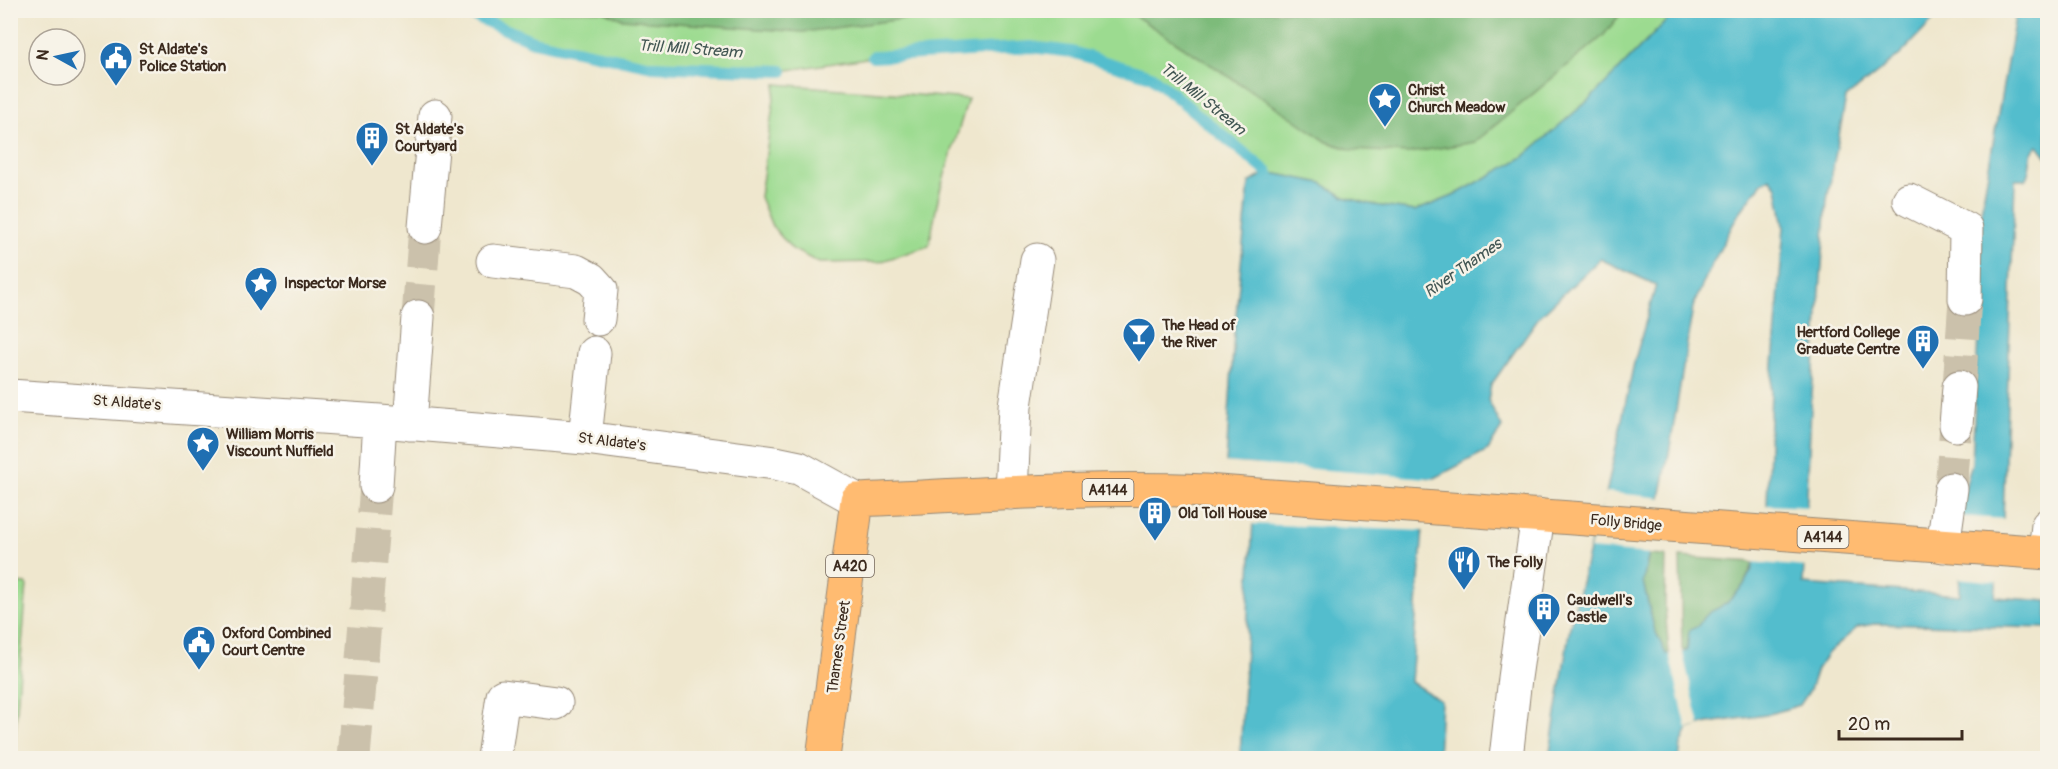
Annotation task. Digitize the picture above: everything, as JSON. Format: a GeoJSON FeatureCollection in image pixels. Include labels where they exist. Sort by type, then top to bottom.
{"type":"FeatureCollection","features":[{"type":"Feature","properties":{"kind":"main road","name":"Folly Bridge"},"geometry":{"type":"LineString","coordinates":[[1011,493],[1156,489],[1204,491],[1942,546],[2047,544]]}},
{"type":"Feature","properties":{"kind":"main road","name":"A4144"},"geometry":{"type":"LineString","coordinates":[[857,500],[1011,493]]}},
{"type":"Feature","properties":{"kind":"main road","name":"Thames Street"},"geometry":{"type":"LineString","coordinates":[[823,759],[857,500]]}},
{"type":"Feature","properties":{"kind":"street"},"geometry":{"type":"LineString","coordinates":[[425,227],[435,116]]}},
{"type":"Feature","properties":{"kind":"street"},"geometry":{"type":"LineString","coordinates":[[1908,200],[1966,229],[1965,299]]}},
{"type":"Feature","properties":{"kind":"street"},"geometry":{"type":"LineString","coordinates":[[1011,493],[1015,406],[1037,260]]}},
{"type":"Feature","properties":{"kind":"street"},"geometry":{"type":"LineString","coordinates":[[493,261],[576,271],[591,279],[601,290],[598,319]]}},
{"type":"Feature","properties":{"kind":"street"},"geometry":{"type":"LineString","coordinates":[[376,486],[395,423],[418,317]]}},
{"type":"Feature","properties":{"kind":"street"},"geometry":{"type":"LineString","coordinates":[[585,438],[594,353]]}},
{"type":"Feature","properties":{"kind":"street"},"geometry":{"type":"LineString","coordinates":[[1956,425],[1959,387]]}},
{"type":"Feature","properties":{"kind":"street","name":"St Aldate's"},"geometry":{"type":"LineString","coordinates":[[10,396],[585,438],[799,468],[857,500]]}},
{"type":"Feature","properties":{"kind":"street"},"geometry":{"type":"LineString","coordinates":[[1942,546],[1951,489]]}},
{"type":"Feature","properties":{"kind":"street"},"geometry":{"type":"LineString","coordinates":[[1506,759],[1515,678],[1539,515]]}},
{"type":"Feature","properties":{"kind":"street"},"geometry":{"type":"LineString","coordinates":[[494,759],[503,696],[556,703]]}},
{"type":"Feature","properties":{"kind":"green space","name":"Christ Church Meadow"},"geometry":{"type":"Polygon","coordinates":[[[460,11],[1676,11],[1591,98],[1522,158],[1453,196],[1415,211],[1374,205],[1344,197],[1321,183],[1267,172],[1151,76],[1072,52],[1031,47],[926,53],[873,57],[782,71],[652,66],[533,41],[460,11]]]}},
{"type":"Feature","properties":{"kind":"green space"},"geometry":{"type":"Polygon","coordinates":[[[603,11],[964,11],[803,32],[622,19],[603,11]]]}},
{"type":"Feature","properties":{"kind":"green space"},"geometry":{"type":"Polygon","coordinates":[[[964,11],[1623,11],[1603,36],[1475,142],[1409,153],[1353,150],[1327,142],[1131,13],[964,11]]]}},
{"type":"Feature","properties":{"kind":"green space"},"geometry":{"type":"Polygon","coordinates":[[[776,84],[968,99],[939,194],[929,246],[879,262],[819,263],[792,249],[772,226],[760,197],[776,84]]]}},
{"type":"Feature","properties":{"kind":"green space"},"geometry":{"type":"Polygon","coordinates":[[[1649,555],[1666,556],[1665,608],[1669,653],[1666,654],[1654,628],[1643,582],[1649,555]]]}},
{"type":"Feature","properties":{"kind":"green space"},"geometry":{"type":"Polygon","coordinates":[[[1680,557],[1754,562],[1743,586],[1726,604],[1703,618],[1687,651],[1682,650],[1680,557]]]}},
{"type":"Feature","properties":{"kind":"green space"},"geometry":{"type":"Polygon","coordinates":[[[10,583],[27,584],[13,758],[10,758],[10,583]]]}},
{"type":"Feature","properties":{"kind":"water","name":"River Thames"},"geometry":{"type":"Polygon","coordinates":[[[1676,11],[1942,11],[1901,54],[1846,98],[1827,200],[1811,407],[1803,584],[1960,595],[1957,516],[1972,463],[1980,294],[1981,212],[2016,11],[2047,11],[2047,157],[2038,145],[2032,153],[2025,180],[2015,180],[2003,519],[1995,597],[2047,601],[2047,628],[1874,624],[1858,627],[1828,653],[1817,669],[1810,690],[1800,705],[1766,715],[1708,723],[1688,729],[1681,745],[1679,758],[1549,758],[1570,627],[1591,542],[1605,499],[1634,363],[1656,285],[1600,259],[1539,317],[1491,385],[1488,400],[1502,427],[1488,450],[1433,479],[1427,478],[1411,682],[1441,701],[1438,758],[1240,758],[1256,465],[1226,463],[1234,335],[1249,183],[1267,172],[1322,183],[1344,197],[1374,205],[1415,211],[1453,196],[1522,158],[1591,98],[1676,11]],[[1770,178],[1761,184],[1738,215],[1709,270],[1693,307],[1669,453],[1643,582],[1654,628],[1666,654],[1687,651],[1689,631],[1698,626],[1703,618],[1712,611],[1726,604],[1743,586],[1752,569],[1767,505],[1771,390],[1784,226],[1777,187],[1770,178]]]}},
{"type":"Feature","properties":{"kind":"pier"},"geometry":{"type":"Polygon","coordinates":[[[1223,462],[1439,479],[1429,482],[1425,531],[1251,524],[1253,468],[1225,466],[1223,462]]]}},
{"type":"Feature","properties":{"kind":"pier"},"geometry":{"type":"Polygon","coordinates":[[[1606,492],[1663,498],[1652,554],[1590,549],[1606,492]]]}},
{"type":"Feature","properties":{"kind":"pier"},"geometry":{"type":"Polygon","coordinates":[[[1764,505],[1810,507],[1807,567],[1751,562],[1764,505]]]}},
{"type":"Feature","properties":{"kind":"pier"},"geometry":{"type":"Polygon","coordinates":[[[1954,516],[2006,519],[1999,582],[1957,578],[1954,516]]]}},
{"type":"Feature","properties":{"kind":"pier"},"geometry":{"type":"Polygon","coordinates":[[[1682,650],[1700,726],[1687,729],[1669,653],[1682,650]]]}},
{"type":"Feature","properties":{"kind":"waterway","name":"Trill Mill Stream"},"geometry":{"type":"LineString","coordinates":[[460,10],[533,41],[652,66],[782,71]]}},
{"type":"Feature","properties":{"kind":"waterway","name":"Trill Mill Stream"},"geometry":{"type":"LineString","coordinates":[[873,57],[1031,47],[1072,52],[1151,76],[1267,172],[1274,186]]}},
{"type":"Feature","properties":{"kind":"tunnel"},"geometry":{"type":"LineString","coordinates":[[418,317],[425,227]]}},
{"type":"Feature","properties":{"kind":"tunnel"},"geometry":{"type":"LineString","coordinates":[[1959,387],[1965,299]]}},
{"type":"Feature","properties":{"kind":"tunnel"},"geometry":{"type":"LineString","coordinates":[[1951,489],[1956,425]]}},
{"type":"Feature","properties":{"kind":"tunnel"},"geometry":{"type":"LineString","coordinates":[[354,758],[376,486]]}},
{"type":"Feature","properties":{"kind":"place","name":"St Aldate's Police Station"},"geometry":{"type":"Point","coordinates":[116,87]}},
{"type":"Feature","properties":{"kind":"place","name":"Christ Church Meadow"},"geometry":{"type":"Point","coordinates":[1385,128]}},
{"type":"Feature","properties":{"kind":"place","name":"St Aldate's Courtyard"},"geometry":{"type":"Point","coordinates":[372,167]}},
{"type":"Feature","properties":{"kind":"place","name":"Inspector Morse"},"geometry":{"type":"Point","coordinates":[261,312]}},
{"type":"Feature","properties":{"kind":"place","name":"The Head of the River"},"geometry":{"type":"Point","coordinates":[1139,363]}},
{"type":"Feature","properties":{"kind":"place","name":"Hertford College Graduate Centre"},"geometry":{"type":"Point","coordinates":[1923,370]}},
{"type":"Feature","properties":{"kind":"place","name":"William Morris Viscount Nuffield"},"geometry":{"type":"Point","coordinates":[203,472]}},
{"type":"Feature","properties":{"kind":"place","name":"Old Toll House"},"geometry":{"type":"Point","coordinates":[1155,542]}},
{"type":"Feature","properties":{"kind":"place","name":"The Folly"},"geometry":{"type":"Point","coordinates":[1464,591]}},
{"type":"Feature","properties":{"kind":"place","name":"Caudwell's Castle"},"geometry":{"type":"Point","coordinates":[1544,638]}},
{"type":"Feature","properties":{"kind":"place","name":"Oxford Combined Court Centre"},"geometry":{"type":"Point","coordinates":[199,671]}}]}
